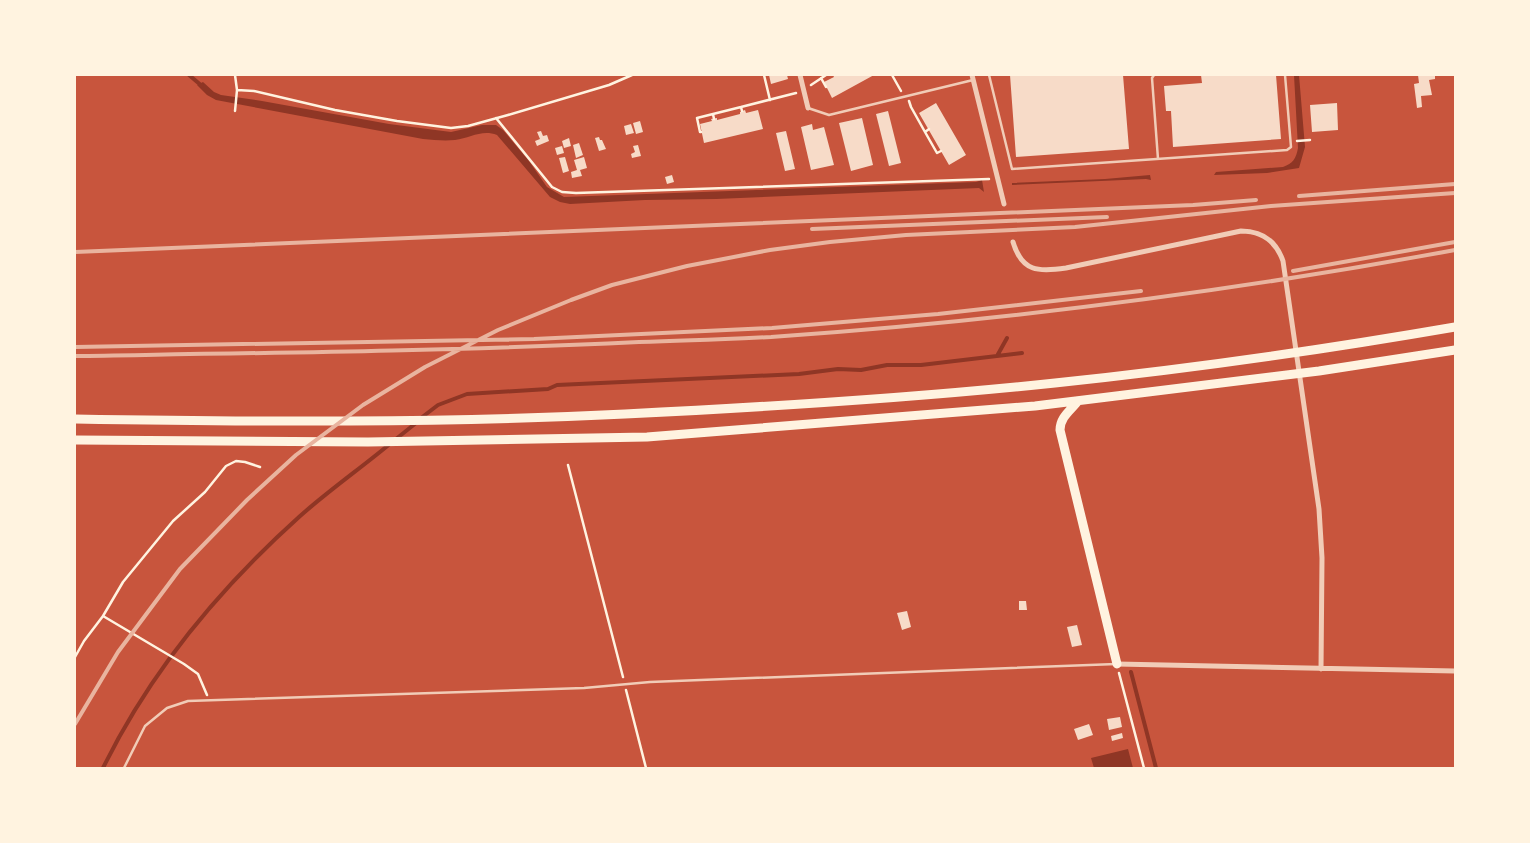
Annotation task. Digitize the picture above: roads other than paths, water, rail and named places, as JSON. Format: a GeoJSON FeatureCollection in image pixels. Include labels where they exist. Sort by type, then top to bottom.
{"type":"FeatureCollection","features":[{"type":"Feature","properties":{"kind":"highway"},"geometry":{"type":"LineString","coordinates":[[75,419],[461,420],[624,414],[910,396],[1053,383],[1269,357],[1455,328]]}},
{"type":"Feature","properties":{"kind":"highway"},"geometry":{"type":"LineString","coordinates":[[75,440],[368,442],[648,437],[919,416],[1078,401],[1319,371],[1455,350]]}},
{"type":"Feature","properties":{"kind":"highway"},"geometry":{"type":"LineString","coordinates":[[1078,401],[1062,420],[1060,430],[1117,664]]}},
{"type":"Feature","properties":{"kind":"street"},"geometry":{"type":"LineString","coordinates":[[800,75],[808,108]]}},
{"type":"Feature","properties":{"kind":"street"},"geometry":{"type":"LineString","coordinates":[[973,78],[1004,204]]}},
{"type":"Feature","properties":{"kind":"street"},"geometry":{"type":"LineString","coordinates":[[1013,242],[1020,259],[1024,263],[1034,269],[1047,271],[1227,232],[1251,231],[1263,235],[1274,243],[1283,261],[1319,510],[1322,558],[1321,669]]}},
{"type":"Feature","properties":{"kind":"street"},"geometry":{"type":"LineString","coordinates":[[1117,664],[1455,671]]}},
{"type":"Feature","properties":{"kind":"lane"},"geometry":{"type":"LineString","coordinates":[[989,75],[1012,169],[1287,150],[1291,147],[1285,75]]}},
{"type":"Feature","properties":{"kind":"lane"},"geometry":{"type":"LineString","coordinates":[[1154,75],[1152,78],[1158,159]]}},
{"type":"Feature","properties":{"kind":"lane"},"geometry":{"type":"LineString","coordinates":[[808,108],[829,115],[973,78]]}},
{"type":"Feature","properties":{"kind":"lane"},"geometry":{"type":"LineString","coordinates":[[124,768],[145,726],[167,708],[188,701],[584,688],[625,684],[1117,664]]}},
{"type":"Feature","properties":{"kind":"waterway"},"geometry":{"type":"LineString","coordinates":[[189,75],[202,86]]}},
{"type":"Feature","properties":{"kind":"waterway"},"geometry":{"type":"LineString","coordinates":[[997,356],[1007,338]]}},
{"type":"Feature","properties":{"kind":"waterway"},"geometry":{"type":"LineString","coordinates":[[421,418],[438,405],[467,394],[548,389],[557,385],[799,374],[838,369],[861,370],[887,365],[921,365],[1022,353]]}},
{"type":"Feature","properties":{"kind":"waterway"},"geometry":{"type":"LineString","coordinates":[[396,439],[416,423]]}},
{"type":"Feature","properties":{"kind":"waterway"},"geometry":{"type":"LineString","coordinates":[[103,768],[142,698],[189,633],[215,602],[270,544],[299,517],[391,443]]}},
{"type":"Feature","properties":{"kind":"waterway"},"geometry":{"type":"LineString","coordinates":[[1131,672],[1156,768]]}},
{"type":"Feature","properties":{"kind":"railway"},"geometry":{"type":"LineString","coordinates":[[1299,196],[1455,184]]}},
{"type":"Feature","properties":{"kind":"railway"},"geometry":{"type":"LineString","coordinates":[[75,724],[118,652],[180,569],[247,500],[296,455],[363,405],[425,367],[498,330],[571,300],[612,285],[687,266],[770,250],[830,242],[906,235],[1075,227],[1271,206],[1455,193]]}},
{"type":"Feature","properties":{"kind":"railway"},"geometry":{"type":"LineString","coordinates":[[75,252],[1193,205],[1256,200]]}},
{"type":"Feature","properties":{"kind":"railway"},"geometry":{"type":"LineString","coordinates":[[812,229],[1107,217]]}},
{"type":"Feature","properties":{"kind":"railway"},"geometry":{"type":"LineString","coordinates":[[1293,271],[1455,242]]}},
{"type":"Feature","properties":{"kind":"railway"},"geometry":{"type":"LineString","coordinates":[[75,356],[428,350],[771,337],[1028,314],[1200,292],[1455,250]]}},
{"type":"Feature","properties":{"kind":"railway"},"geometry":{"type":"LineString","coordinates":[[75,347],[534,339],[772,328],[938,314],[1141,291]]}}]}
